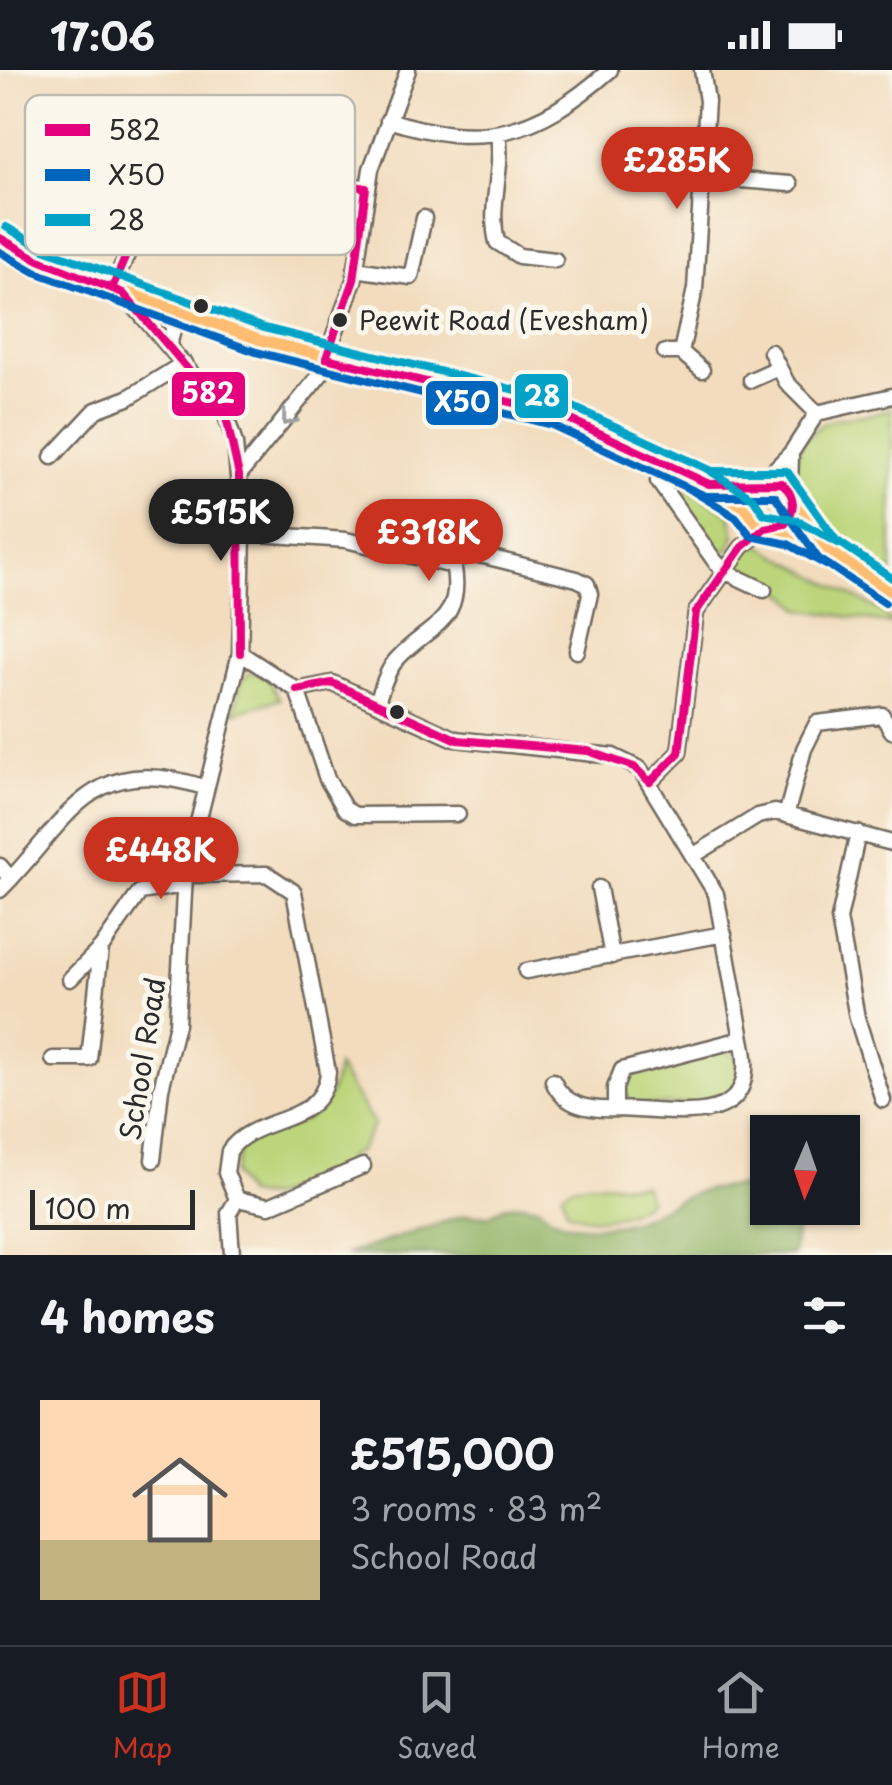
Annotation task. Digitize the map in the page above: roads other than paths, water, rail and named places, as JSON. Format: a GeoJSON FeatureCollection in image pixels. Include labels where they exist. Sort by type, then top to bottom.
{"type":"FeatureCollection","features":[{"type":"Feature","properties":{"kind":"main road"},"geometry":{"type":"LineString","coordinates":[[0,238],[25,252]]}},
{"type":"Feature","properties":{"kind":"main road"},"geometry":{"type":"LineString","coordinates":[[29,255],[178,312],[330,358],[556,413],[708,484],[771,528],[827,549],[892,593]]}},
{"type":"Feature","properties":{"kind":"main road"},"geometry":{"type":"LineString","coordinates":[[708,484],[776,480],[792,495],[827,549]]}},
{"type":"Feature","properties":{"kind":"main road"},"geometry":{"type":"LineString","coordinates":[[746,510],[759,482]]}},
{"type":"Feature","properties":{"kind":"main road"},"geometry":{"type":"LineString","coordinates":[[771,528],[791,518],[792,495]]}},
{"type":"Feature","properties":{"kind":"street"},"geometry":{"type":"LineString","coordinates":[[239,475],[330,358],[356,269],[366,188],[408,70]]}},
{"type":"Feature","properties":{"kind":"street"},"geometry":{"type":"LineString","coordinates":[[388,120],[448,135],[498,134],[552,116],[610,70]]}},
{"type":"Feature","properties":{"kind":"street"},"geometry":{"type":"LineString","coordinates":[[681,352],[695,289],[707,102],[702,70]]}},
{"type":"Feature","properties":{"kind":"street"},"geometry":{"type":"LineString","coordinates":[[498,134],[500,163],[493,225],[497,242],[519,256],[555,260]]}},
{"type":"Feature","properties":{"kind":"street"},"geometry":{"type":"LineString","coordinates":[[701,177],[790,184]]}},
{"type":"Feature","properties":{"kind":"street"},"geometry":{"type":"LineString","coordinates":[[355,187],[366,188]]}},
{"type":"Feature","properties":{"kind":"street"},"geometry":{"type":"LineString","coordinates":[[356,269],[411,277],[424,218]]}},
{"type":"Feature","properties":{"kind":"street"},"geometry":{"type":"LineString","coordinates":[[117,290],[132,255]]}},
{"type":"Feature","properties":{"kind":"street","name":"School Road"},"geometry":{"type":"LineString","coordinates":[[117,290],[224,413],[239,475],[243,533],[240,653],[184,880],[178,1024],[161,1090],[154,1160]]}},
{"type":"Feature","properties":{"kind":"street"},"geometry":{"type":"LineString","coordinates":[[169,346],[178,312]]}},
{"type":"Feature","properties":{"kind":"street"},"geometry":{"type":"LineString","coordinates":[[665,352],[681,352],[702,370]]}},
{"type":"Feature","properties":{"kind":"street"},"geometry":{"type":"LineString","coordinates":[[771,352],[778,368],[818,413]]}},
{"type":"Feature","properties":{"kind":"street"},"geometry":{"type":"LineString","coordinates":[[52,457],[96,410],[172,374],[184,364]]}},
{"type":"Feature","properties":{"kind":"street"},"geometry":{"type":"LineString","coordinates":[[752,380],[778,368]]}},
{"type":"Feature","properties":{"kind":"street"},"geometry":{"type":"LineString","coordinates":[[759,482],[791,453],[818,413],[892,396]]}},
{"type":"Feature","properties":{"kind":"street"},"geometry":{"type":"LineString","coordinates":[[791,453],[792,495]]}},
{"type":"Feature","properties":{"kind":"street"},"geometry":{"type":"LineString","coordinates":[[658,481],[724,571],[764,590]]}},
{"type":"Feature","properties":{"kind":"street"},"geometry":{"type":"LineString","coordinates":[[742,547],[746,510]]}},
{"type":"Feature","properties":{"kind":"street"},"geometry":{"type":"LineString","coordinates":[[650,782],[679,753],[692,622],[742,547],[771,528]]}},
{"type":"Feature","properties":{"kind":"street"},"geometry":{"type":"LineString","coordinates":[[243,533],[346,540],[453,563],[471,554],[587,584],[590,594],[577,651]]}},
{"type":"Feature","properties":{"kind":"street"},"geometry":{"type":"LineString","coordinates":[[377,701],[397,658],[450,614],[453,563]]}},
{"type":"Feature","properties":{"kind":"street"},"geometry":{"type":"LineString","coordinates":[[240,653],[296,690],[327,779],[345,809],[355,815],[458,814]]}},
{"type":"Feature","properties":{"kind":"street"},"geometry":{"type":"LineString","coordinates":[[296,690],[332,683],[455,739],[614,756],[640,769],[650,782],[696,854],[716,894],[746,1082],[735,1102],[717,1109],[615,1109],[577,1104],[562,1094],[554,1081]]}},
{"type":"Feature","properties":{"kind":"street"},"geometry":{"type":"LineString","coordinates":[[787,812],[804,749],[817,724],[887,712],[892,731]]}},
{"type":"Feature","properties":{"kind":"street"},"geometry":{"type":"LineString","coordinates":[[0,866],[6,884],[33,856],[50,828],[102,786],[152,778],[204,787]]}},
{"type":"Feature","properties":{"kind":"street"},"geometry":{"type":"LineString","coordinates":[[696,854],[758,816],[787,812],[892,843]]}},
{"type":"Feature","properties":{"kind":"street"},"geometry":{"type":"LineString","coordinates":[[858,834],[845,877],[840,926],[857,1018],[883,1100]]}},
{"type":"Feature","properties":{"kind":"street"},"geometry":{"type":"LineString","coordinates":[[70,979],[101,948],[140,892],[151,886],[267,874],[294,892],[328,1072],[325,1089],[315,1104],[235,1142],[226,1163],[237,1199],[229,1213],[232,1254]]}},
{"type":"Feature","properties":{"kind":"street"},"geometry":{"type":"LineString","coordinates":[[598,888],[612,956]]}},
{"type":"Feature","properties":{"kind":"street"},"geometry":{"type":"LineString","coordinates":[[526,971],[724,934]]}},
{"type":"Feature","properties":{"kind":"street"},"geometry":{"type":"LineString","coordinates":[[54,1060],[89,1059],[101,948]]}},
{"type":"Feature","properties":{"kind":"street"},"geometry":{"type":"LineString","coordinates":[[615,1109],[616,1082],[622,1070],[742,1040]]}},
{"type":"Feature","properties":{"kind":"street"},"geometry":{"type":"LineString","coordinates":[[237,1199],[268,1206],[363,1166]]}},
{"type":"Feature","properties":{"kind":"place","name":"Peewit Road (Evesham)"},"geometry":{"type":"Point","coordinates":[340,320]}}]}
